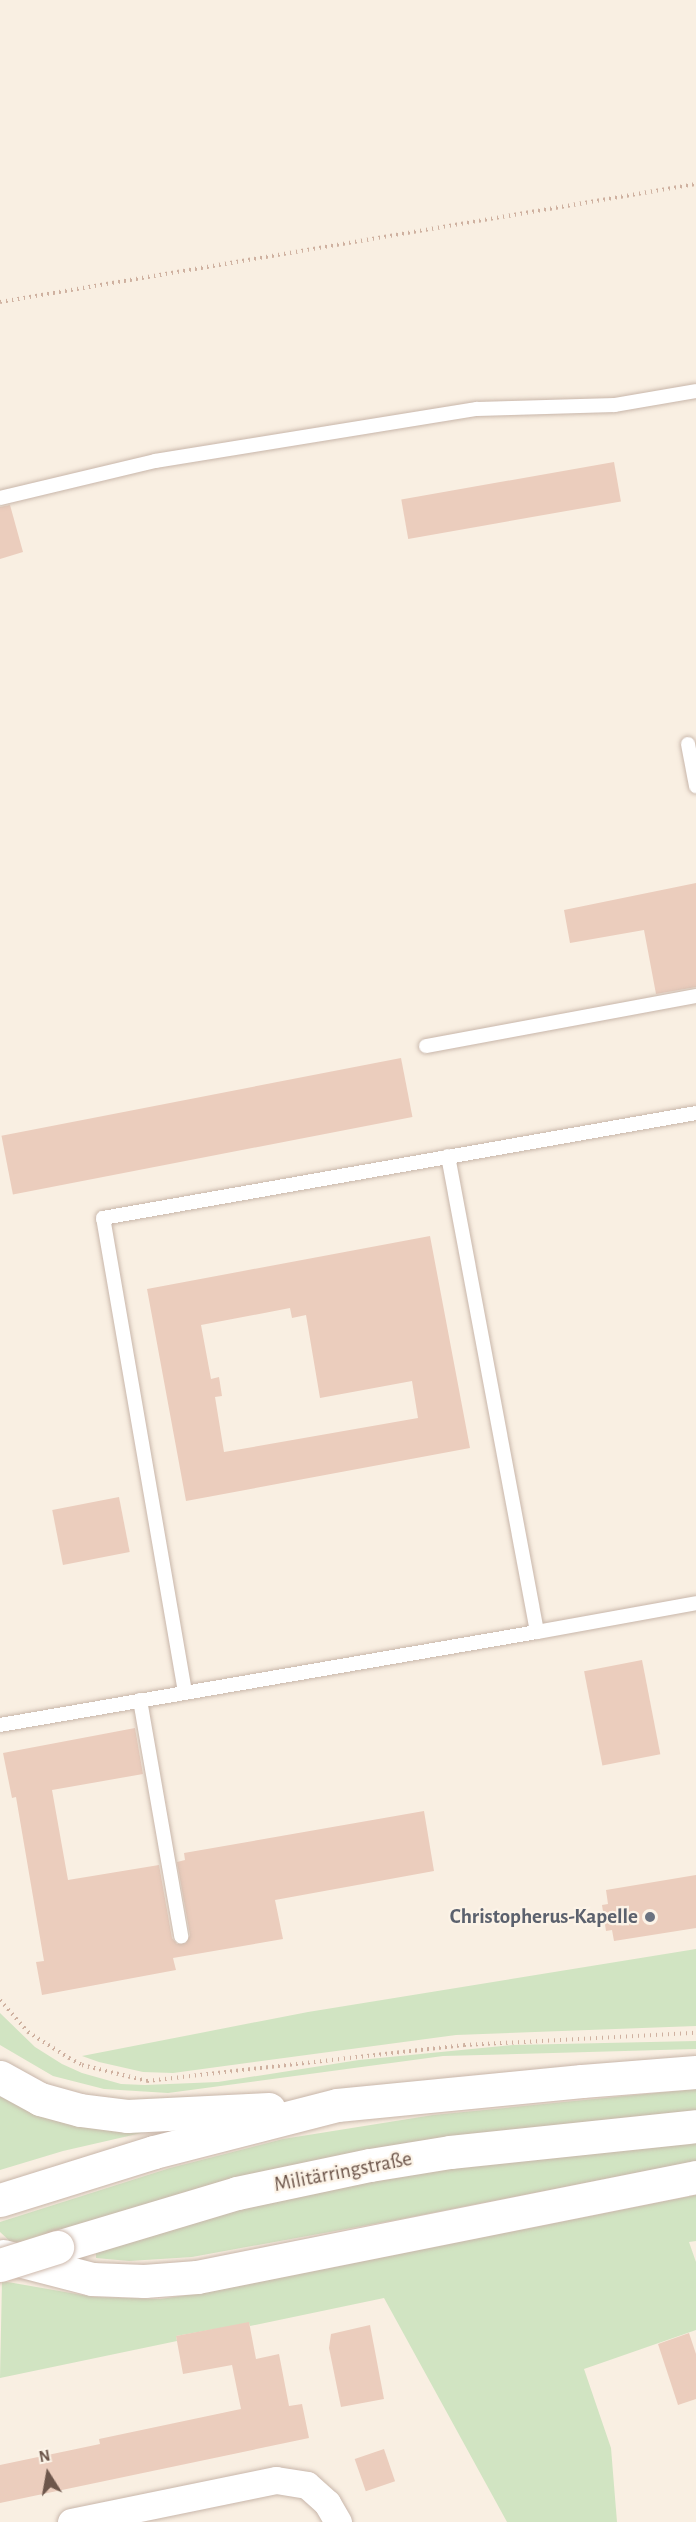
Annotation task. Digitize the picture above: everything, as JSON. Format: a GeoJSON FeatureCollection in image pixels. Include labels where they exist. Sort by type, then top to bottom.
{"type":"FeatureCollection","features":[{"type":"Feature","properties":{"kind":"main road"},"geometry":{"type":"LineString","coordinates":[[0,2077],[40,2099],[80,2110],[127,2116],[337,2105],[582,2080],[696,2072]]}},
{"type":"Feature","properties":{"kind":"main road"},"geometry":{"type":"LineString","coordinates":[[0,2200],[154,2152],[337,2105]]}},
{"type":"Feature","properties":{"kind":"main road","name":"Militärringstraße"},"geometry":{"type":"LineString","coordinates":[[0,2265],[237,2193],[370,2165],[450,2152],[696,2126]]}},
{"type":"Feature","properties":{"kind":"main road"},"geometry":{"type":"LineString","coordinates":[[0,2255],[92,2278],[144,2281],[197,2277],[696,2177]]}},
{"type":"Feature","properties":{"kind":"street"},"geometry":{"type":"LineString","coordinates":[[70,2522],[276,2480],[307,2485],[327,2503],[338,2522]]}},
{"type":"Feature","properties":{"kind":"lane"},"geometry":{"type":"LineString","coordinates":[[0,498],[155,461],[477,409],[615,405],[696,391]]}},
{"type":"Feature","properties":{"kind":"lane"},"geometry":{"type":"LineString","coordinates":[[688,744],[696,786]]}},
{"type":"Feature","properties":{"kind":"lane"},"geometry":{"type":"LineString","coordinates":[[426,1046],[696,996]]}},
{"type":"Feature","properties":{"kind":"lane"},"geometry":{"type":"LineString","coordinates":[[185,1692],[103,1218],[696,1113]]}},
{"type":"Feature","properties":{"kind":"lane"},"geometry":{"type":"LineString","coordinates":[[448,1156],[537,1632]]}},
{"type":"Feature","properties":{"kind":"lane"},"geometry":{"type":"LineString","coordinates":[[0,1725],[696,1603]]}},
{"type":"Feature","properties":{"kind":"lane"},"geometry":{"type":"LineString","coordinates":[[140,1700],[181,1936]]}},
{"type":"Feature","properties":{"kind":"path"},"geometry":{"type":"LineString","coordinates":[[0,302],[696,184]]}},
{"type":"Feature","properties":{"kind":"path"},"geometry":{"type":"LineString","coordinates":[[0,2000],[28,2032],[69,2058],[82,2065],[147,2081],[464,2044],[696,2033]]}},
{"type":"Feature","properties":{"kind":"green space"},"geometry":{"type":"Polygon","coordinates":[[[696,1949],[696,2026],[456,2035],[173,2073],[143,2072],[82,2056],[308,2012],[696,1949]]]}},
{"type":"Feature","properties":{"kind":"green space"},"geometry":{"type":"Polygon","coordinates":[[[0,2013],[35,2047],[62,2064],[82,2073],[121,2084],[218,2082],[359,2060],[513,2045],[696,2041],[696,2049],[443,2056],[168,2093],[104,2089],[53,2076],[0,2045],[0,2013]]]}},
{"type":"Feature","properties":{"kind":"green space"},"geometry":{"type":"Polygon","coordinates":[[[696,2089],[696,2111],[432,2139],[13,2244],[0,2232],[0,2222],[170,2168],[283,2139],[433,2115],[696,2089]]]}},
{"type":"Feature","properties":{"kind":"green space"},"geometry":{"type":"Polygon","coordinates":[[[0,2090],[185,2123],[63,2151],[0,2170],[0,2090]]]}},
{"type":"Feature","properties":{"kind":"green space"},"geometry":{"type":"Polygon","coordinates":[[[696,2142],[696,2161],[401,2219],[192,2257],[129,2261],[96,2258],[96,2253],[211,2217],[329,2189],[445,2169],[696,2142]]]}},
{"type":"Feature","properties":{"kind":"green space"},"geometry":{"type":"Polygon","coordinates":[[[696,2195],[696,2241],[689,2242],[696,2262],[696,2330],[584,2369],[611,2448],[617,2522],[507,2522],[384,2298],[250,2326],[249,2323],[176,2336],[177,2341],[0,2378],[2,2281],[94,2297],[160,2299],[209,2292],[696,2195]]]}},
{"type":"Feature","properties":{"kind":"building"},"geometry":{"type":"Polygon","coordinates":[[[614,462],[621,501],[408,539],[401,500],[614,462]]]}},
{"type":"Feature","properties":{"kind":"building"},"geometry":{"type":"Polygon","coordinates":[[[10,505],[23,552],[0,559],[0,507],[10,505]]]}},
{"type":"Feature","properties":{"kind":"building"},"geometry":{"type":"Polygon","coordinates":[[[696,883],[696,987],[656,994],[644,930],[570,943],[564,910],[696,883]]]}},
{"type":"Feature","properties":{"kind":"building"},"geometry":{"type":"Polygon","coordinates":[[[401,1058],[412,1117],[13,1195],[1,1136],[401,1058]]]}},
{"type":"Feature","properties":{"kind":"building"},"geometry":{"type":"Polygon","coordinates":[[[430,1236],[470,1448],[186,1501],[147,1289],[430,1236]],[[290,1308],[201,1325],[211,1379],[219,1377],[222,1396],[215,1397],[224,1452],[418,1418],[412,1381],[320,1398],[306,1315],[292,1318],[290,1308]]]}},
{"type":"Feature","properties":{"kind":"building"},"geometry":{"type":"Polygon","coordinates":[[[119,1497],[130,1552],[63,1565],[52,1510],[119,1497]]]}},
{"type":"Feature","properties":{"kind":"building"},"geometry":{"type":"Polygon","coordinates":[[[642,1660],[660,1754],[602,1765],[584,1671],[642,1660]]]}},
{"type":"Feature","properties":{"kind":"building"},"geometry":{"type":"Polygon","coordinates":[[[135,1728],[143,1774],[52,1790],[68,1880],[159,1865],[172,1938],[177,1944],[186,1943],[190,1935],[177,1862],[185,1860],[184,1853],[424,1811],[434,1871],[275,1900],[283,1939],[173,1958],[176,1970],[42,1995],[36,1962],[44,1961],[16,1797],[12,1798],[3,1753],[135,1728]]]}},
{"type":"Feature","properties":{"kind":"building","name":"Christopherus-Kapelle"},"geometry":{"type":"Polygon","coordinates":[[[696,1875],[696,1928],[614,1941],[612,1930],[606,1931],[602,1905],[608,1904],[606,1890],[696,1875]]]}},
{"type":"Feature","properties":{"kind":"building"},"geometry":{"type":"Polygon","coordinates":[[[249,2322],[256,2359],[279,2354],[289,2406],[302,2404],[309,2438],[0,2503],[0,2465],[100,2444],[99,2439],[241,2409],[232,2365],[183,2374],[176,2336],[249,2322]]]}},
{"type":"Feature","properties":{"kind":"building"},"geometry":{"type":"Polygon","coordinates":[[[370,2325],[384,2399],[341,2407],[329,2348],[331,2334],[370,2325]]]}},
{"type":"Feature","properties":{"kind":"building"},"geometry":{"type":"Polygon","coordinates":[[[689,2333],[696,2354],[696,2399],[678,2405],[658,2344],[689,2333]]]}},
{"type":"Feature","properties":{"kind":"building"},"geometry":{"type":"Polygon","coordinates":[[[384,2449],[395,2481],[366,2491],[355,2459],[384,2449]]]}},
{"type":"Feature","properties":{"kind":"place","name":"Christopherus-Kapelle"},"geometry":{"type":"Point","coordinates":[650,1917]}}]}
